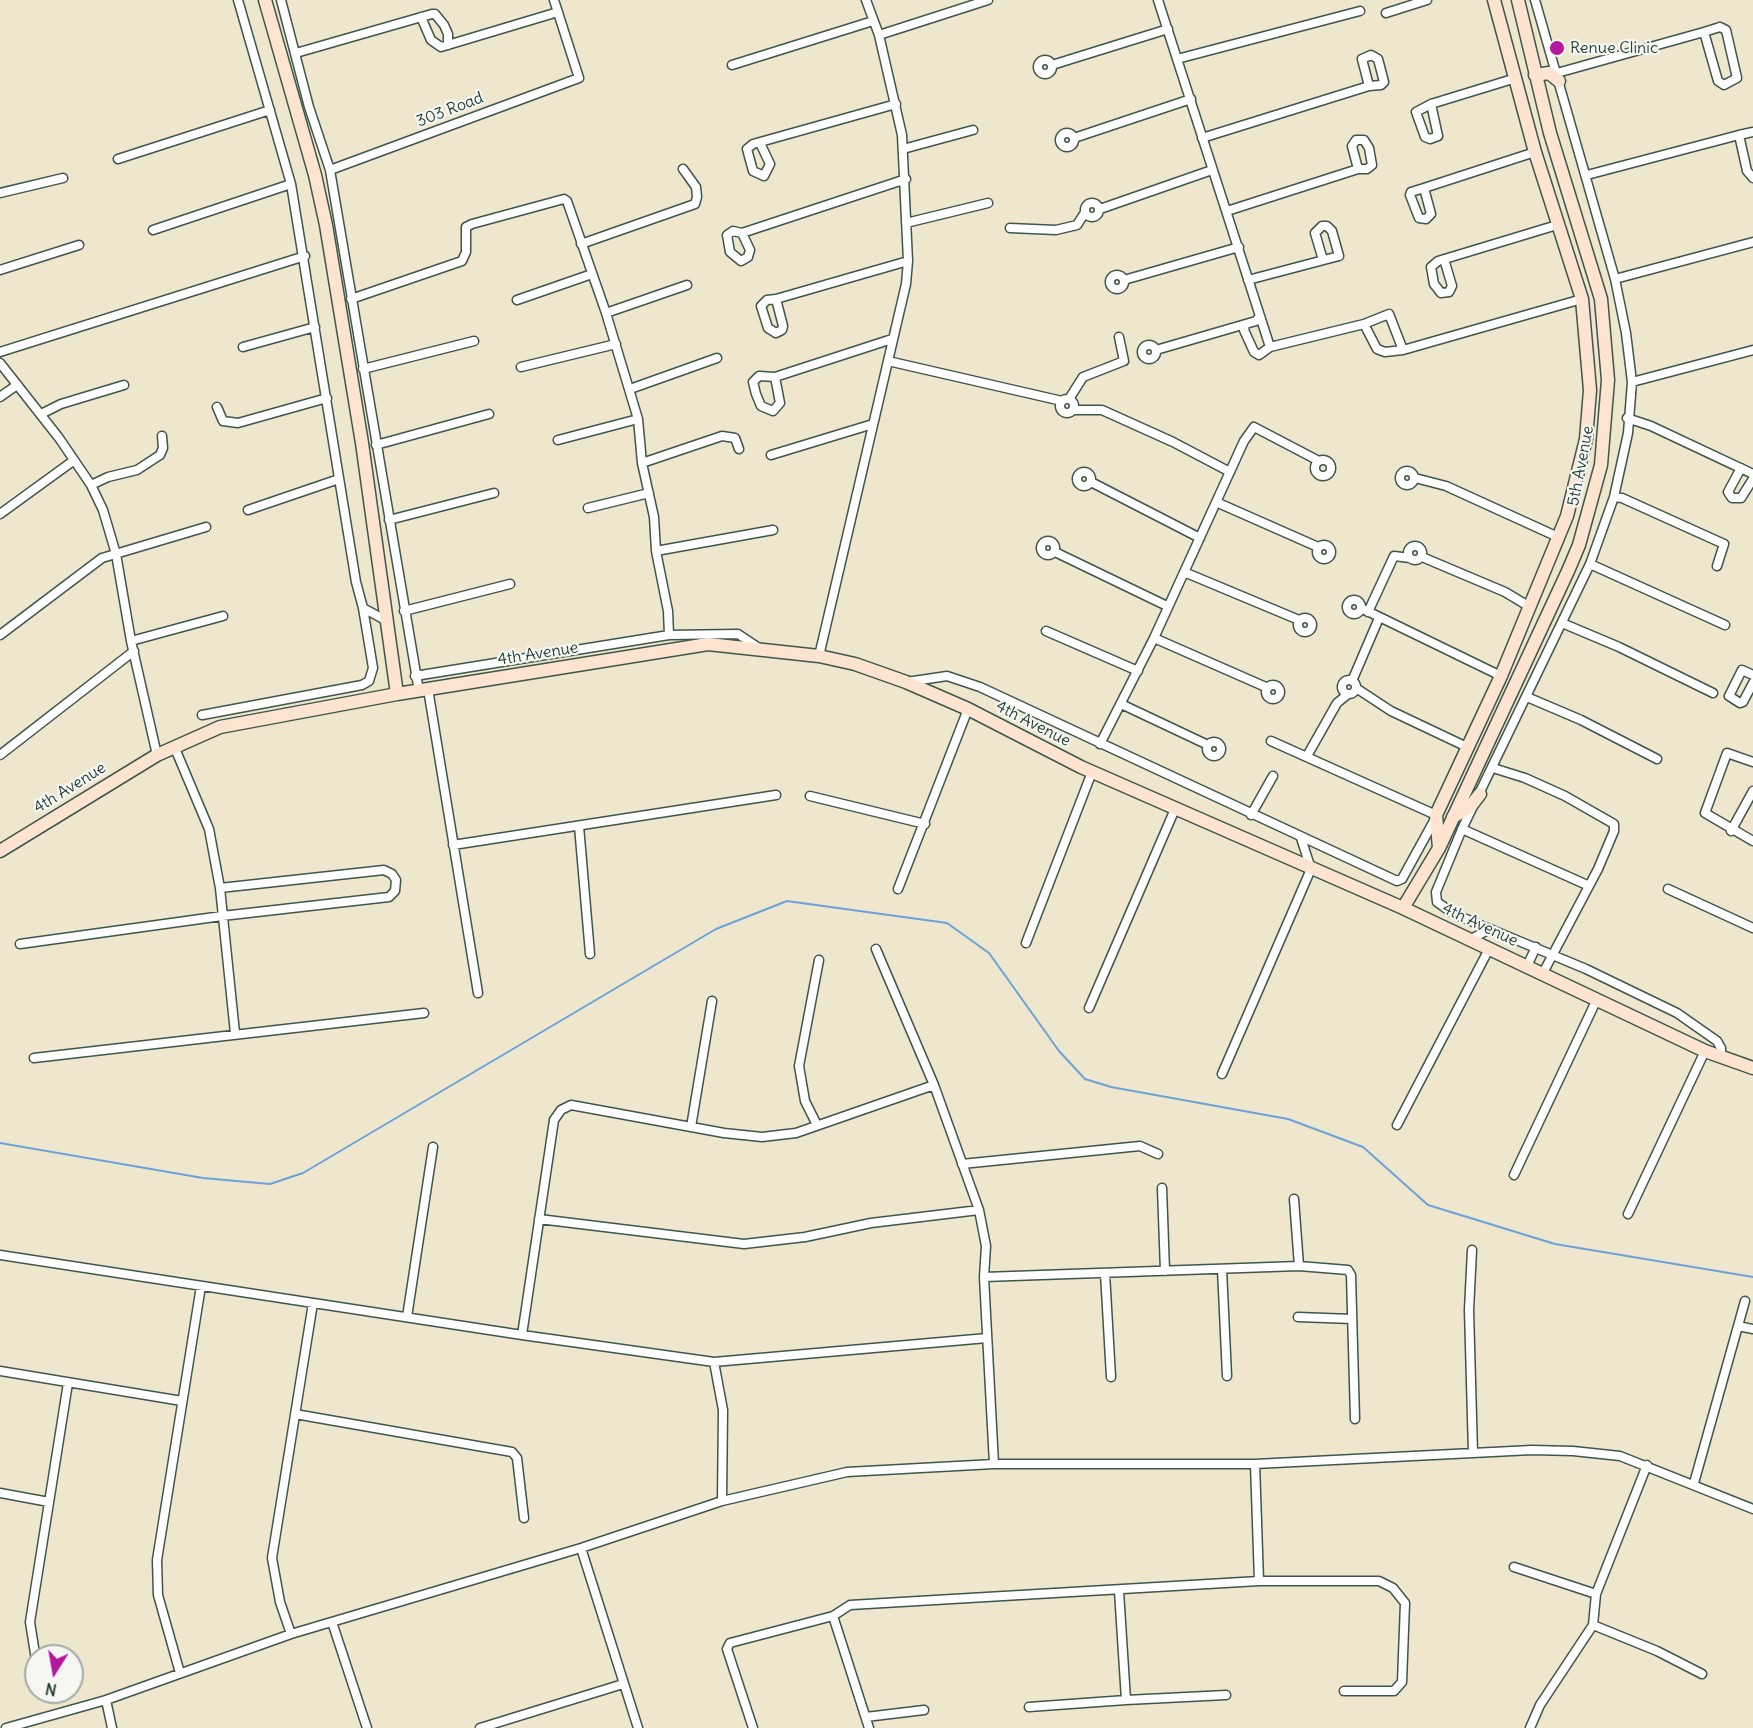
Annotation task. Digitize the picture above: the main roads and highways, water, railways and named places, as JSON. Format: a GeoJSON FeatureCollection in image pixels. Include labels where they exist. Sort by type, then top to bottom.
{"type":"FeatureCollection","features":[{"type":"Feature","properties":{"kind":"waterway"},"geometry":{"type":"LineString","coordinates":[[0,1143],[203,1178],[270,1184],[303,1173],[716,929],[787,901],[947,923],[989,953],[1059,1051],[1085,1079],[1111,1087],[1288,1119],[1363,1147],[1428,1205],[1555,1244],[1753,1277]]}},
{"type":"Feature","properties":{"kind":"place","name":"Renue Clinic"},"geometry":{"type":"Point","coordinates":[1557,48]}}]}
